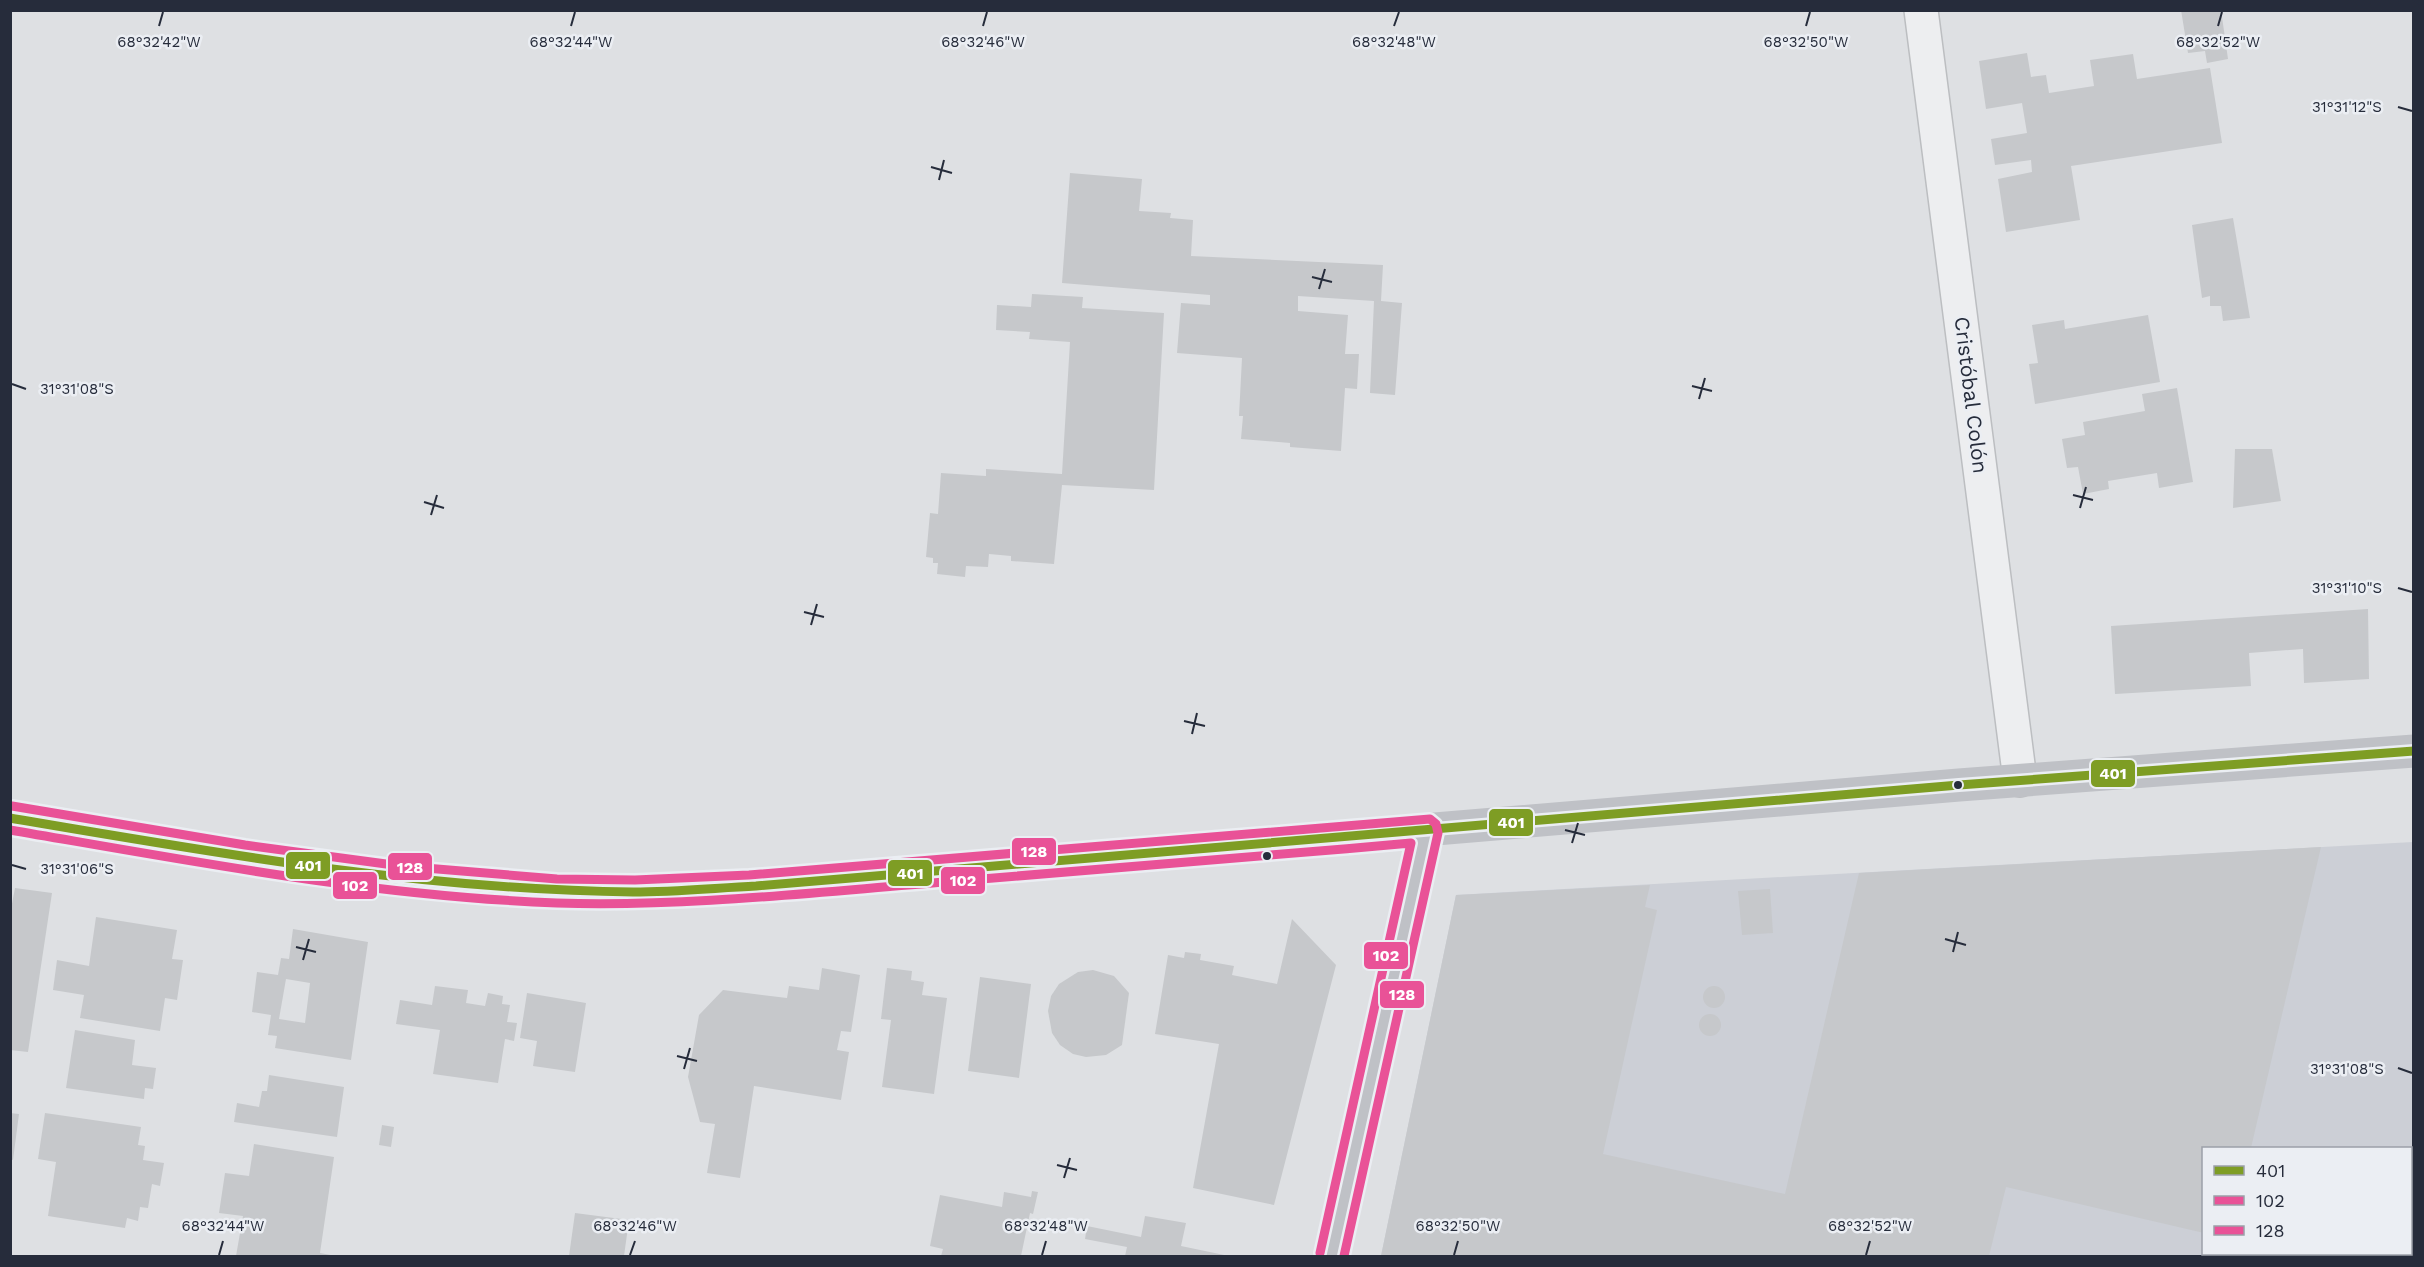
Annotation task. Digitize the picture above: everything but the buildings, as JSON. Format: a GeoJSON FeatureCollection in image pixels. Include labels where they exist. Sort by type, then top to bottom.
{"type":"FeatureCollection","features":[{"type":"Feature","properties":{"kind":"main road"},"geometry":{"type":"LineString","coordinates":[[10,818],[243,857],[404,878],[516,887],[634,892],[768,885],[2020,780],[2414,751]]}},
{"type":"Feature","properties":{"kind":"main road"},"geometry":{"type":"LineString","coordinates":[[1332,1257],[1426,830]]}},
{"type":"Feature","properties":{"kind":"street","name":"Cristóbal Colón"},"geometry":{"type":"LineString","coordinates":[[1921,10],[2020,780]]}},
{"type":"Feature","properties":{"kind":"shaded area"},"geometry":{"type":"Polygon","coordinates":[[[2413,842],[2413,1256],[1381,1256],[1456,895],[2413,842]]]}},
{"type":"Feature","properties":{"kind":"transit line","name":"401"},"geometry":{"type":"LineString","coordinates":[[10,818],[243,856],[398,877],[555,890],[648,892],[756,886],[1959,785],[2414,751]]}},
{"type":"Feature","properties":{"kind":"transit line","name":"128"},"geometry":{"type":"LineString","coordinates":[[12,806],[245,845],[401,866],[557,879],[635,880],[749,875],[1430,819],[1436,824],[1438,833],[1344,1256]]}},
{"type":"Feature","properties":{"kind":"transit line","name":"102"},"geometry":{"type":"LineString","coordinates":[[10,830],[282,876],[351,885],[488,899],[606,904],[751,898],[1411,843],[1320,1253]]}}]}
